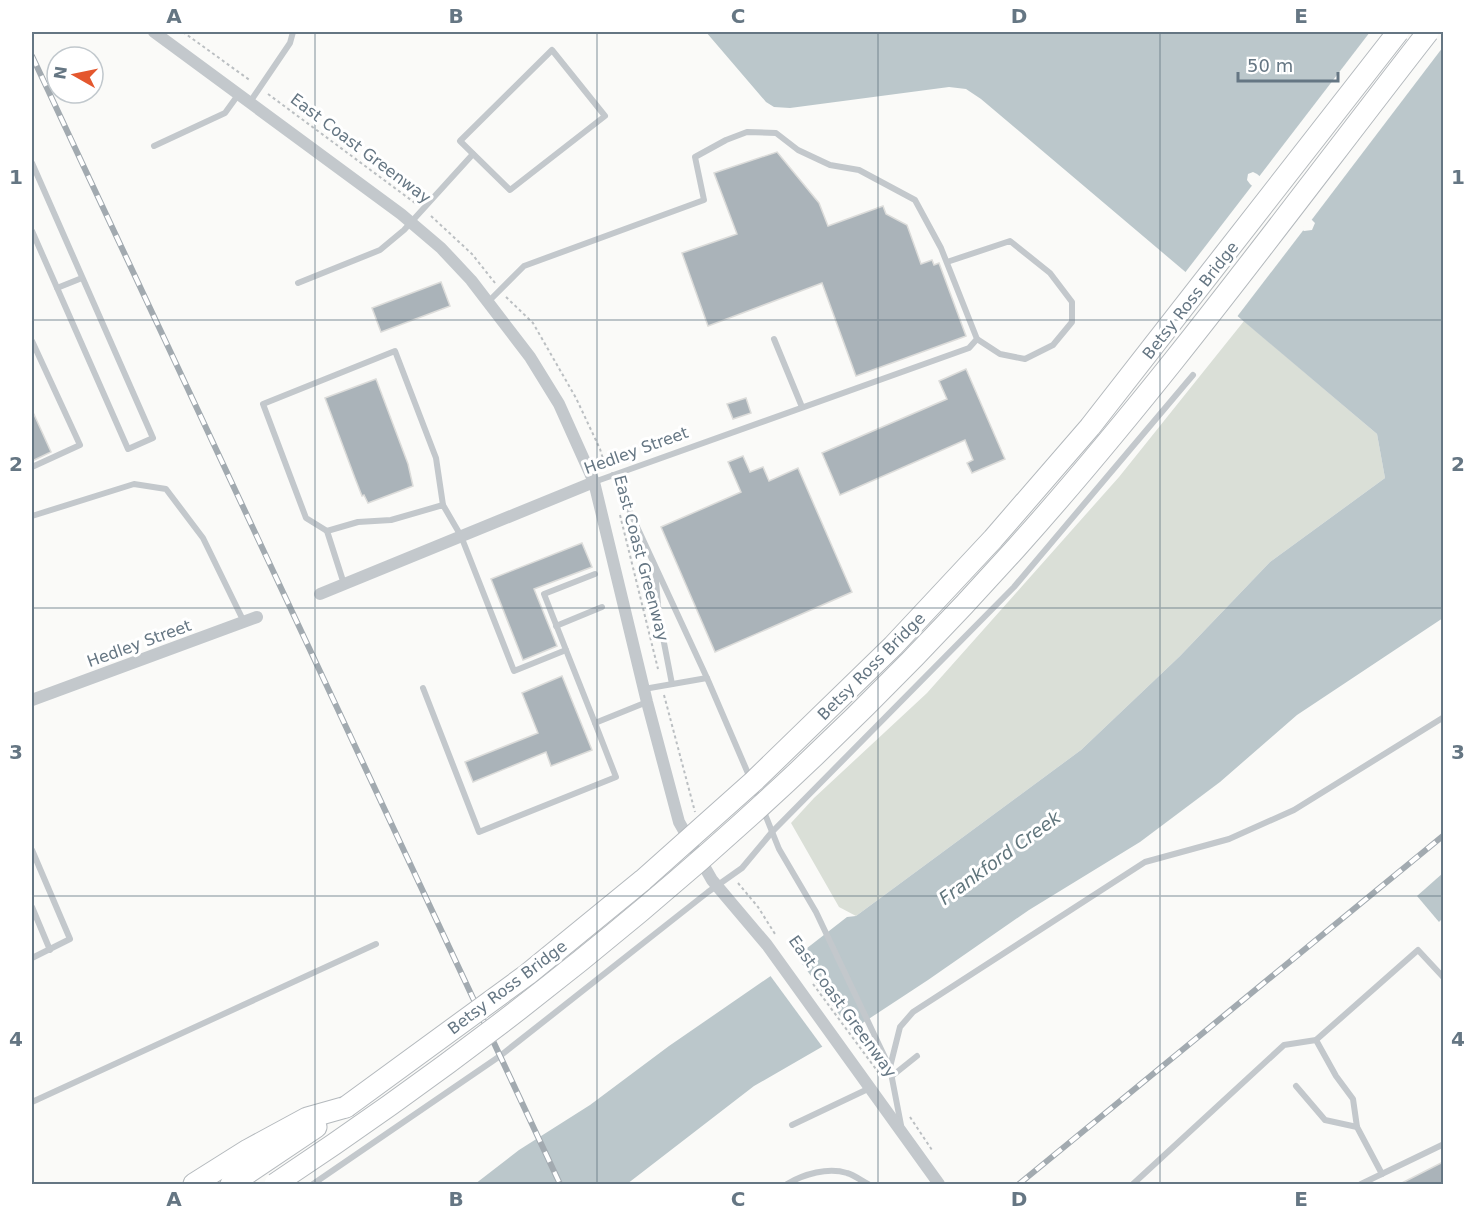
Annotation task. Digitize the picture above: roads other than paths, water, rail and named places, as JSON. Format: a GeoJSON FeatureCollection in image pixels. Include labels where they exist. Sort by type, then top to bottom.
{"type":"FeatureCollection","features":[{"type":"Feature","properties":{"kind":"highway","name":"Betsy Ross Bridge"},"geometry":{"type":"LineString","coordinates":[[231,1185],[346,1107],[528,974],[643,880],[754,781],[893,646],[993,539],[1096,419],[1398,32]]}},
{"type":"Feature","properties":{"kind":"highway","name":"Betsy Ross Bridge"},"geometry":{"type":"LineString","coordinates":[[275,1184],[356,1130],[445,1066],[593,952],[741,825],[873,699],[985,582],[1107,442],[1428,32]]}},
{"type":"Feature","properties":{"kind":"highway"},"geometry":{"type":"LineString","coordinates":[[194,1185],[248,1150],[307,1118],[346,1107]]}},
{"type":"Feature","properties":{"kind":"street"},"geometry":{"type":"LineString","coordinates":[[154,32],[410,222],[441,248],[471,280],[530,357],[559,404],[594,482],[647,702],[679,822],[717,886],[767,945],[939,1185]]}},
{"type":"Feature","properties":{"kind":"street","name":"Hedley Street"},"geometry":{"type":"LineString","coordinates":[[320,594],[594,482]]}},
{"type":"Feature","properties":{"kind":"street","name":"Hedley Street"},"geometry":{"type":"LineString","coordinates":[[32,700],[257,617]]}},
{"type":"Feature","properties":{"kind":"lane"},"geometry":{"type":"LineString","coordinates":[[249,102],[290,43],[293,32]]}},
{"type":"Feature","properties":{"kind":"lane"},"geometry":{"type":"LineString","coordinates":[[552,50],[605,116],[510,190],[473,154],[460,141],[552,50]]}},
{"type":"Feature","properties":{"kind":"lane"},"geometry":{"type":"LineString","coordinates":[[153,147],[225,112],[238,94]]}},
{"type":"Feature","properties":{"kind":"lane"},"geometry":{"type":"LineString","coordinates":[[488,302],[524,266],[704,200],[695,157],[726,140],[747,132],[776,133],[798,150],[830,165],[859,170],[915,200],[947,262],[977,339],[1000,354],[1025,358],[1053,345],[1072,322],[1072,302],[1050,273],[1010,241],[947,262]]}},
{"type":"Feature","properties":{"kind":"lane"},"geometry":{"type":"LineString","coordinates":[[298,283],[380,250],[410,222],[473,154]]}},
{"type":"Feature","properties":{"kind":"lane"},"geometry":{"type":"LineString","coordinates":[[32,163],[153,438],[128,449],[32,231]]}},
{"type":"Feature","properties":{"kind":"lane"},"geometry":{"type":"LineString","coordinates":[[57,288],[82,278]]}},
{"type":"Feature","properties":{"kind":"lane"},"geometry":{"type":"LineString","coordinates":[[774,339],[802,407]]}},
{"type":"Feature","properties":{"kind":"lane","name":"Hedley Street"},"geometry":{"type":"LineString","coordinates":[[594,482],[969,348],[977,339]]}},
{"type":"Feature","properties":{"kind":"lane"},"geometry":{"type":"LineString","coordinates":[[32,341],[80,445],[32,467]]}},
{"type":"Feature","properties":{"kind":"lane"},"geometry":{"type":"LineString","coordinates":[[344,584],[327,531],[306,518],[263,404],[395,351],[436,458],[442,505],[461,536],[514,671],[566,650]]}},
{"type":"Feature","properties":{"kind":"lane"},"geometry":{"type":"LineString","coordinates":[[313,1185],[500,1056],[742,868],[772,832],[1014,587],[1193,375]]}},
{"type":"Feature","properties":{"kind":"lane"},"geometry":{"type":"LineString","coordinates":[[610,476],[707,678],[779,849],[816,912],[890,1068],[902,1132]]}},
{"type":"Feature","properties":{"kind":"lane"},"geometry":{"type":"LineString","coordinates":[[32,516],[134,484],[166,489],[203,538],[244,622]]}},
{"type":"Feature","properties":{"kind":"lane"},"geometry":{"type":"LineString","coordinates":[[327,531],[358,522],[392,520],[442,505]]}},
{"type":"Feature","properties":{"kind":"lane"},"geometry":{"type":"LineString","coordinates":[[654,565],[659,617],[672,684]]}},
{"type":"Feature","properties":{"kind":"lane"},"geometry":{"type":"LineString","coordinates":[[423,688],[479,832],[616,777],[544,594],[595,574]]}},
{"type":"Feature","properties":{"kind":"lane"},"geometry":{"type":"LineString","coordinates":[[556,626],[602,607]]}},
{"type":"Feature","properties":{"kind":"lane"},"geometry":{"type":"LineString","coordinates":[[644,689],[707,678]]}},
{"type":"Feature","properties":{"kind":"lane"},"geometry":{"type":"LineString","coordinates":[[595,723],[647,702]]}},
{"type":"Feature","properties":{"kind":"lane"},"geometry":{"type":"LineString","coordinates":[[890,1068],[900,1027],[913,1012],[1145,862],[1229,840],[1294,810],[1443,717]]}},
{"type":"Feature","properties":{"kind":"lane"},"geometry":{"type":"LineString","coordinates":[[32,850],[70,939],[32,958]]}},
{"type":"Feature","properties":{"kind":"lane"},"geometry":{"type":"LineString","coordinates":[[32,907],[50,950]]}},
{"type":"Feature","properties":{"kind":"lane"},"geometry":{"type":"LineString","coordinates":[[32,1102],[376,944]]}},
{"type":"Feature","properties":{"kind":"lane"},"geometry":{"type":"LineString","coordinates":[[1133,1185],[1284,1045],[1316,1040],[1418,950],[1443,978]]}},
{"type":"Feature","properties":{"kind":"lane"},"geometry":{"type":"LineString","coordinates":[[1316,1040],[1336,1076],[1353,1099],[1357,1127],[1382,1174]]}},
{"type":"Feature","properties":{"kind":"lane"},"geometry":{"type":"LineString","coordinates":[[892,1076],[917,1056]]}},
{"type":"Feature","properties":{"kind":"lane"},"geometry":{"type":"LineString","coordinates":[[1296,1086],[1325,1120],[1357,1127]]}},
{"type":"Feature","properties":{"kind":"lane"},"geometry":{"type":"LineString","coordinates":[[792,1125],[871,1088]]}},
{"type":"Feature","properties":{"kind":"lane"},"geometry":{"type":"LineString","coordinates":[[1361,1185],[1443,1144]]}},
{"type":"Feature","properties":{"kind":"lane"},"geometry":{"type":"LineString","coordinates":[[787,1185],[809,1175],[829,1170],[848,1173],[868,1185]]}},
{"type":"Feature","properties":{"kind":"water","name":"Frankford Creek"},"geometry":{"type":"Polygon","coordinates":[[[706,32],[1443,32],[1443,618],[1297,715],[1220,782],[1140,842],[1029,910],[858,1026],[754,1086],[627,1184],[475,1184],[519,1150],[590,1105],[669,1046],[775,973],[847,917],[856,916],[1081,750],[1180,656],[1270,562],[1385,478],[1377,434],[981,99],[966,89],[949,87],[790,108],[774,107],[766,102],[706,32]],[[1253,172],[1248,174],[1247,180],[1250,184],[1304,231],[1312,230],[1315,223],[1253,172]]]}},
{"type":"Feature","properties":{"kind":"water"},"geometry":{"type":"Polygon","coordinates":[[[1443,873],[1443,918],[1439,922],[1417,896],[1443,873]]]}},
{"type":"Feature","properties":{"kind":"railway"},"geometry":{"type":"LineString","coordinates":[[32,56],[560,1184]]}},
{"type":"Feature","properties":{"kind":"railway"},"geometry":{"type":"LineString","coordinates":[[1019,1184],[1444,835]]}}]}
